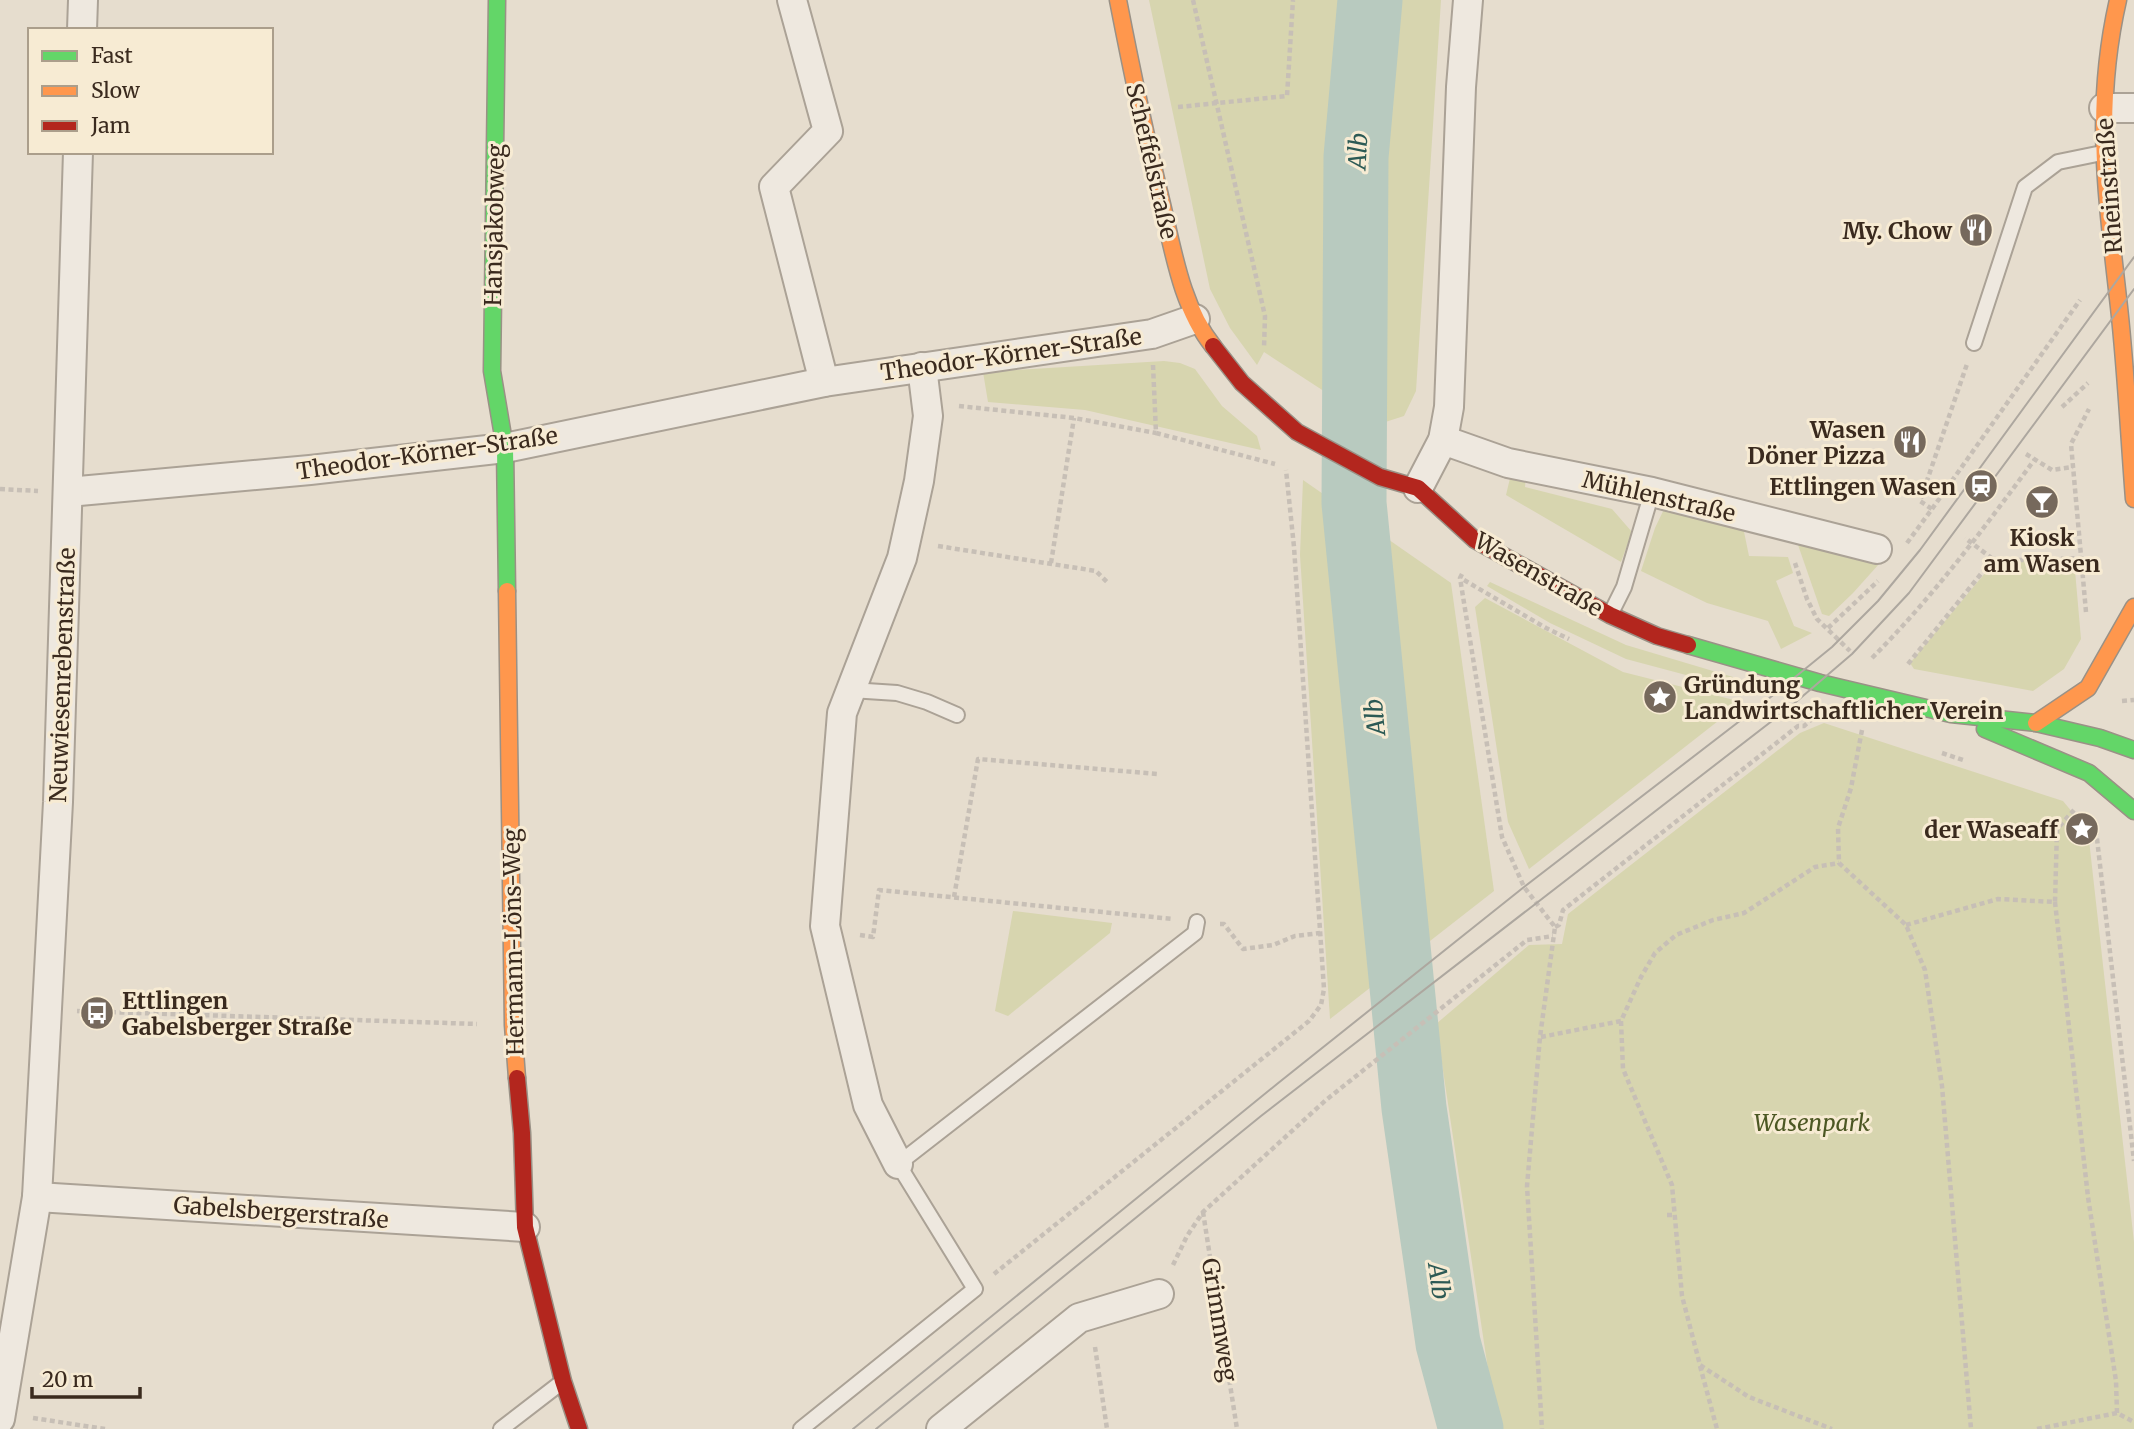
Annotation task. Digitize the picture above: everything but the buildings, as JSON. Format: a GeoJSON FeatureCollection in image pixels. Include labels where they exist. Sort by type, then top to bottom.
{"type":"FeatureCollection","features":[{"type":"Feature","properties":{"kind":"street"},"geometry":{"type":"LineString","coordinates":[[82,28],[83,0]]}},
{"type":"Feature","properties":{"kind":"street","name":"Hansjakobweg"},"geometry":{"type":"LineString","coordinates":[[497,0],[492,371],[505,448]]}},
{"type":"Feature","properties":{"kind":"street"},"geometry":{"type":"LineString","coordinates":[[792,0],[828,131],[774,187],[824,382]]}},
{"type":"Feature","properties":{"kind":"street","name":"Scheffelstraße"},"geometry":{"type":"LineString","coordinates":[[1118,0],[1140,112],[1177,268],[1195,319]]}},
{"type":"Feature","properties":{"kind":"street"},"geometry":{"type":"LineString","coordinates":[[1418,488],[1443,440],[1449,407],[1461,101],[1468,0]]}},
{"type":"Feature","properties":{"kind":"street","name":"Rheinstraße"},"geometry":{"type":"LineString","coordinates":[[2118,0],[2111,23],[2104,83],[2103,153],[2134,499]]}},
{"type":"Feature","properties":{"kind":"street"},"geometry":{"type":"LineString","coordinates":[[2104,108],[2134,108]]}},
{"type":"Feature","properties":{"kind":"street","name":"Neuwiesenrebenstraße"},"geometry":{"type":"LineString","coordinates":[[1,1416],[37,1197],[48,1010],[78,154]]}},
{"type":"Feature","properties":{"kind":"street","name":"Theodor-Körner-Straße"},"geometry":{"type":"LineString","coordinates":[[68,492],[310,470],[505,448],[824,382],[1152,334],[1195,319]]}},
{"type":"Feature","properties":{"kind":"street","name":"Wasenstraße"},"geometry":{"type":"LineString","coordinates":[[1195,319],[1242,383],[1297,432],[1380,477],[1418,488],[1475,540],[1610,615],[1657,636],[1809,680],[1951,713],[2036,723],[2100,738],[2134,750]]}},
{"type":"Feature","properties":{"kind":"street"},"geometry":{"type":"LineString","coordinates":[[898,1164],[868,1105],[825,926],[842,713],[902,558],[906,541],[919,481],[928,416],[922,367]]}},
{"type":"Feature","properties":{"kind":"street","name":"Mühlenstraße"},"geometry":{"type":"LineString","coordinates":[[1443,440],[1508,463],[1652,492],[1880,561]]}},
{"type":"Feature","properties":{"kind":"street","name":"Hermann-Löns-Weg"},"geometry":{"type":"LineString","coordinates":[[505,448],[513,1025],[522,1133],[524,1227],[563,1381],[579,1429]]}},
{"type":"Feature","properties":{"kind":"street"},"geometry":{"type":"LineString","coordinates":[[2036,723],[2088,688],[2134,607]]}},
{"type":"Feature","properties":{"kind":"street","name":"Wasenstraße"},"geometry":{"type":"LineString","coordinates":[[1951,713],[2089,773],[2134,811]]}},
{"type":"Feature","properties":{"kind":"street","name":"Gabelsbergerstraße"},"geometry":{"type":"LineString","coordinates":[[37,1197],[524,1227]]}},
{"type":"Feature","properties":{"kind":"street"},"geometry":{"type":"LineString","coordinates":[[941,1429],[1079,1318],[1159,1294]]}},
{"type":"Feature","properties":{"kind":"lane"},"geometry":{"type":"LineString","coordinates":[[1974,344],[2025,187],[2058,162],[2103,153]]}},
{"type":"Feature","properties":{"kind":"lane"},"geometry":{"type":"LineString","coordinates":[[1610,615],[1624,587],[1652,492]]}},
{"type":"Feature","properties":{"kind":"lane"},"geometry":{"type":"LineString","coordinates":[[851,690],[897,694],[927,702],[957,715]]}},
{"type":"Feature","properties":{"kind":"lane"},"geometry":{"type":"LineString","coordinates":[[801,1429],[975,1289],[898,1164],[1195,933],[1197,922]]}},
{"type":"Feature","properties":{"kind":"lane"},"geometry":{"type":"LineString","coordinates":[[501,1429],[563,1381]]}},
{"type":"Feature","properties":{"kind":"path"},"geometry":{"type":"LineString","coordinates":[[1193,0],[1265,316],[1263,401]]}},
{"type":"Feature","properties":{"kind":"path"},"geometry":{"type":"LineString","coordinates":[[1216,102],[1287,96],[1293,0]]}},
{"type":"Feature","properties":{"kind":"path"},"geometry":{"type":"LineString","coordinates":[[1905,546],[2083,295]]}},
{"type":"Feature","properties":{"kind":"path"},"geometry":{"type":"LineString","coordinates":[[1152,334],[1156,433]]}},
{"type":"Feature","properties":{"kind":"path"},"geometry":{"type":"LineString","coordinates":[[1932,509],[1920,501],[1974,344]]}},
{"type":"Feature","properties":{"kind":"path"},"geometry":{"type":"LineString","coordinates":[[2062,407],[2096,374]]}},
{"type":"Feature","properties":{"kind":"path"},"geometry":{"type":"LineString","coordinates":[[926,402],[1074,418],[1156,433],[1286,467],[1294,547],[1324,989],[1321,1005],[1309,1021],[975,1289]]}},
{"type":"Feature","properties":{"kind":"path"},"geometry":{"type":"LineString","coordinates":[[2087,617],[2071,444],[2091,404]]}},
{"type":"Feature","properties":{"kind":"path"},"geometry":{"type":"LineString","coordinates":[[1051,563],[1074,418]]}},
{"type":"Feature","properties":{"kind":"path"},"geometry":{"type":"LineString","coordinates":[[2026,454],[2052,470],[2073,467]]}},
{"type":"Feature","properties":{"kind":"path"},"geometry":{"type":"LineString","coordinates":[[1863,665],[1918,610],[2035,459]]}},
{"type":"Feature","properties":{"kind":"path"},"geometry":{"type":"LineString","coordinates":[[0,489],[29,490]]}},
{"type":"Feature","properties":{"kind":"path"},"geometry":{"type":"LineString","coordinates":[[1965,538],[1993,559],[2082,558]]}},
{"type":"Feature","properties":{"kind":"path"},"geometry":{"type":"LineString","coordinates":[[906,541],[1096,571],[1108,583]]}},
{"type":"Feature","properties":{"kind":"path"},"geometry":{"type":"LineString","coordinates":[[1900,673],[1993,559]]}},
{"type":"Feature","properties":{"kind":"path"},"geometry":{"type":"LineString","coordinates":[[1828,628],[1880,561]]}},
{"type":"Feature","properties":{"kind":"path"},"geometry":{"type":"LineString","coordinates":[[1460,578],[1502,838],[1524,887],[1555,927]]}},
{"type":"Feature","properties":{"kind":"path"},"geometry":{"type":"LineString","coordinates":[[1807,599],[1817,619],[1863,665],[1870,668],[1851,788],[1838,828],[1839,863],[1906,925],[1925,970],[1942,1086],[1971,1429]]}},
{"type":"Feature","properties":{"kind":"path"},"geometry":{"type":"LineString","coordinates":[[1542,1429],[1527,1185],[1555,927],[1559,925],[1563,910],[1798,726],[1804,726],[1818,714]]}},
{"type":"Feature","properties":{"kind":"path"},"geometry":{"type":"LineString","coordinates":[[954,897],[978,759],[1158,774]]}},
{"type":"Feature","properties":{"kind":"path"},"geometry":{"type":"LineString","coordinates":[[2076,807],[2057,829],[2055,902],[2088,1197],[2116,1381],[2117,1413]]}},
{"type":"Feature","properties":{"kind":"path"},"geometry":{"type":"LineString","coordinates":[[2095,820],[2134,1161]]}},
{"type":"Feature","properties":{"kind":"path"},"geometry":{"type":"LineString","coordinates":[[1717,1429],[1682,1296],[1672,1185],[1623,1069],[1621,1021],[1641,977],[1656,953],[1676,935],[1713,920],[1744,913],[1815,867],[1839,863]]}},
{"type":"Feature","properties":{"kind":"path"},"geometry":{"type":"LineString","coordinates":[[873,937],[879,890],[1224,924],[1243,949],[1273,945],[1295,936],[1320,933]]}},
{"type":"Feature","properties":{"kind":"path"},"geometry":{"type":"LineString","coordinates":[[1906,925],[1998,899],[2055,902]]}},
{"type":"Feature","properties":{"kind":"path"},"geometry":{"type":"LineString","coordinates":[[1159,1294],[1186,1236],[1203,1212],[1326,1100],[1527,940],[1553,936]]}},
{"type":"Feature","properties":{"kind":"path"},"geometry":{"type":"LineString","coordinates":[[48,1010],[513,1025]]}},
{"type":"Feature","properties":{"kind":"path"},"geometry":{"type":"LineString","coordinates":[[1541,1037],[1621,1021]]}},
{"type":"Feature","properties":{"kind":"path","name":"Grimmweg"},"geometry":{"type":"LineString","coordinates":[[1203,1212],[1237,1429]]}},
{"type":"Feature","properties":{"kind":"path"},"geometry":{"type":"LineString","coordinates":[[1667,1215],[1674,1214]]}},
{"type":"Feature","properties":{"kind":"path"},"geometry":{"type":"LineString","coordinates":[[1079,1318],[1094,1337],[1107,1429]]}},
{"type":"Feature","properties":{"kind":"path"},"geometry":{"type":"LineString","coordinates":[[1700,1366],[1749,1397],[1832,1429]]}},
{"type":"Feature","properties":{"kind":"path"},"geometry":{"type":"LineString","coordinates":[[2037,1429],[2117,1413],[2134,1422]]}},
{"type":"Feature","properties":{"kind":"path"},"geometry":{"type":"LineString","coordinates":[[1,1416],[105,1429]]}},
{"type":"Feature","properties":{"kind":"green space"},"geometry":{"type":"Polygon","coordinates":[[[1149,0],[1441,0],[1416,391],[1404,416],[1376,425],[1264,352],[1257,365],[1230,328],[1210,289],[1149,0]]]}},
{"type":"Feature","properties":{"kind":"green space"},"geometry":{"type":"Polygon","coordinates":[[[1164,361],[1195,369],[1222,406],[1257,436],[1261,450],[1085,410],[988,402],[983,372],[1164,361]]]}},
{"type":"Feature","properties":{"kind":"green space"},"geometry":{"type":"Polygon","coordinates":[[[1511,474],[1526,476],[1525,487],[1612,509],[1632,532],[1621,562],[1506,495],[1511,474]]]}},
{"type":"Feature","properties":{"kind":"green space"},"geometry":{"type":"Polygon","coordinates":[[[1303,480],[1451,583],[1494,891],[1330,1019],[1300,555],[1303,480]]]}},
{"type":"Feature","properties":{"kind":"green space"},"geometry":{"type":"Polygon","coordinates":[[[1667,503],[1742,522],[1749,556],[1788,557],[1793,573],[1776,581],[1794,626],[1812,633],[1781,649],[1768,621],[1707,603],[1641,571],[1655,528],[1667,503]]]}},
{"type":"Feature","properties":{"kind":"green space"},"geometry":{"type":"Polygon","coordinates":[[[1797,542],[1874,557],[1879,564],[1829,616],[1822,614],[1797,542]]]}},
{"type":"Feature","properties":{"kind":"green space"},"geometry":{"type":"Polygon","coordinates":[[[2074,559],[2081,639],[2064,669],[2033,691],[1914,669],[1910,663],[1995,561],[2074,559]]]}},
{"type":"Feature","properties":{"kind":"green space"},"geometry":{"type":"Polygon","coordinates":[[[1490,582],[1626,645],[1733,677],[1731,687],[1626,659],[1550,623],[1487,586],[1490,582]]]}},
{"type":"Feature","properties":{"kind":"green space"},"geometry":{"type":"Polygon","coordinates":[[[1485,598],[1623,672],[1738,701],[1736,707],[1529,869],[1508,822],[1475,607],[1485,598]]]}},
{"type":"Feature","properties":{"kind":"green space","name":"Wasenpark"},"geometry":{"type":"Polygon","coordinates":[[[1824,723],[2063,801],[2088,831],[2134,1242],[2134,1429],[1497,1429],[1436,1024],[1529,945],[1562,944],[1568,914],[1800,733],[1824,723]]]}},
{"type":"Feature","properties":{"kind":"green space"},"geometry":{"type":"Polygon","coordinates":[[[1013,911],[1112,923],[1110,933],[1008,1016],[995,1011],[1013,911]]]}},
{"type":"Feature","properties":{"kind":"waterway","name":"Alb"},"geometry":{"type":"LineString","coordinates":[[1370,0],[1356,157],[1354,503],[1414,1108],[1448,1343],[1471,1429]]}},
{"type":"Feature","properties":{"kind":"tram line"},"geometry":{"type":"LineString","coordinates":[[853,1429],[1277,1084],[1832,647],[1878,601],[1920,550],[2134,257]]}},
{"type":"Feature","properties":{"kind":"tram line"},"geometry":{"type":"LineString","coordinates":[[876,1429],[1261,1116],[1790,707],[1852,654],[1909,593],[2134,289]]}},
{"type":"Feature","properties":{"kind":"traffic: fast"},"geometry":{"type":"LineString","coordinates":[[497,0],[492,371],[505,448],[507,591]]}},
{"type":"Feature","properties":{"kind":"traffic: fast"},"geometry":{"type":"LineString","coordinates":[[1688,645],[1820,683],[1951,714],[2036,723],[2100,738],[2134,750]]}},
{"type":"Feature","properties":{"kind":"traffic: fast"},"geometry":{"type":"LineString","coordinates":[[1985,729],[2089,773],[2134,811]]}},
{"type":"Feature","properties":{"kind":"traffic: slow"},"geometry":{"type":"LineString","coordinates":[[1118,0],[1180,276],[1193,313],[1213,346]]}},
{"type":"Feature","properties":{"kind":"traffic: slow"},"geometry":{"type":"LineString","coordinates":[[2118,0],[2106,79],[2105,154],[2134,499]]}},
{"type":"Feature","properties":{"kind":"traffic: slow"},"geometry":{"type":"LineString","coordinates":[[507,591],[513,1025],[517,1078]]}},
{"type":"Feature","properties":{"kind":"traffic: slow"},"geometry":{"type":"LineString","coordinates":[[2036,723],[2088,688],[2134,607]]}},
{"type":"Feature","properties":{"kind":"traffic: jam"},"geometry":{"type":"LineString","coordinates":[[1213,346],[1242,383],[1297,432],[1380,477],[1418,488],[1475,540],[1610,615],[1657,636],[1688,645]]}},
{"type":"Feature","properties":{"kind":"traffic: jam"},"geometry":{"type":"LineString","coordinates":[[517,1078],[525,1227],[563,1381],[579,1429]]}},
{"type":"Feature","properties":{"kind":"place","name":"My. Chow"},"geometry":{"type":"Point","coordinates":[1976,230]}},
{"type":"Feature","properties":{"kind":"place","name":"Wasen Döner Pizza"},"geometry":{"type":"Point","coordinates":[1910,442]}},
{"type":"Feature","properties":{"kind":"place","name":"Ettlingen Wasen"},"geometry":{"type":"Point","coordinates":[1981,486]}},
{"type":"Feature","properties":{"kind":"place","name":"Kiosk am Wasen"},"geometry":{"type":"Point","coordinates":[2042,502]}},
{"type":"Feature","properties":{"kind":"place","name":"Gründung Landwirtschaftlicher Verein"},"geometry":{"type":"Point","coordinates":[1660,697]}},
{"type":"Feature","properties":{"kind":"place","name":"der Waseaff"},"geometry":{"type":"Point","coordinates":[2082,829]}},
{"type":"Feature","properties":{"kind":"place","name":"Ettlingen Gabelsberger Straße"},"geometry":{"type":"Point","coordinates":[97,1013]}}]}
